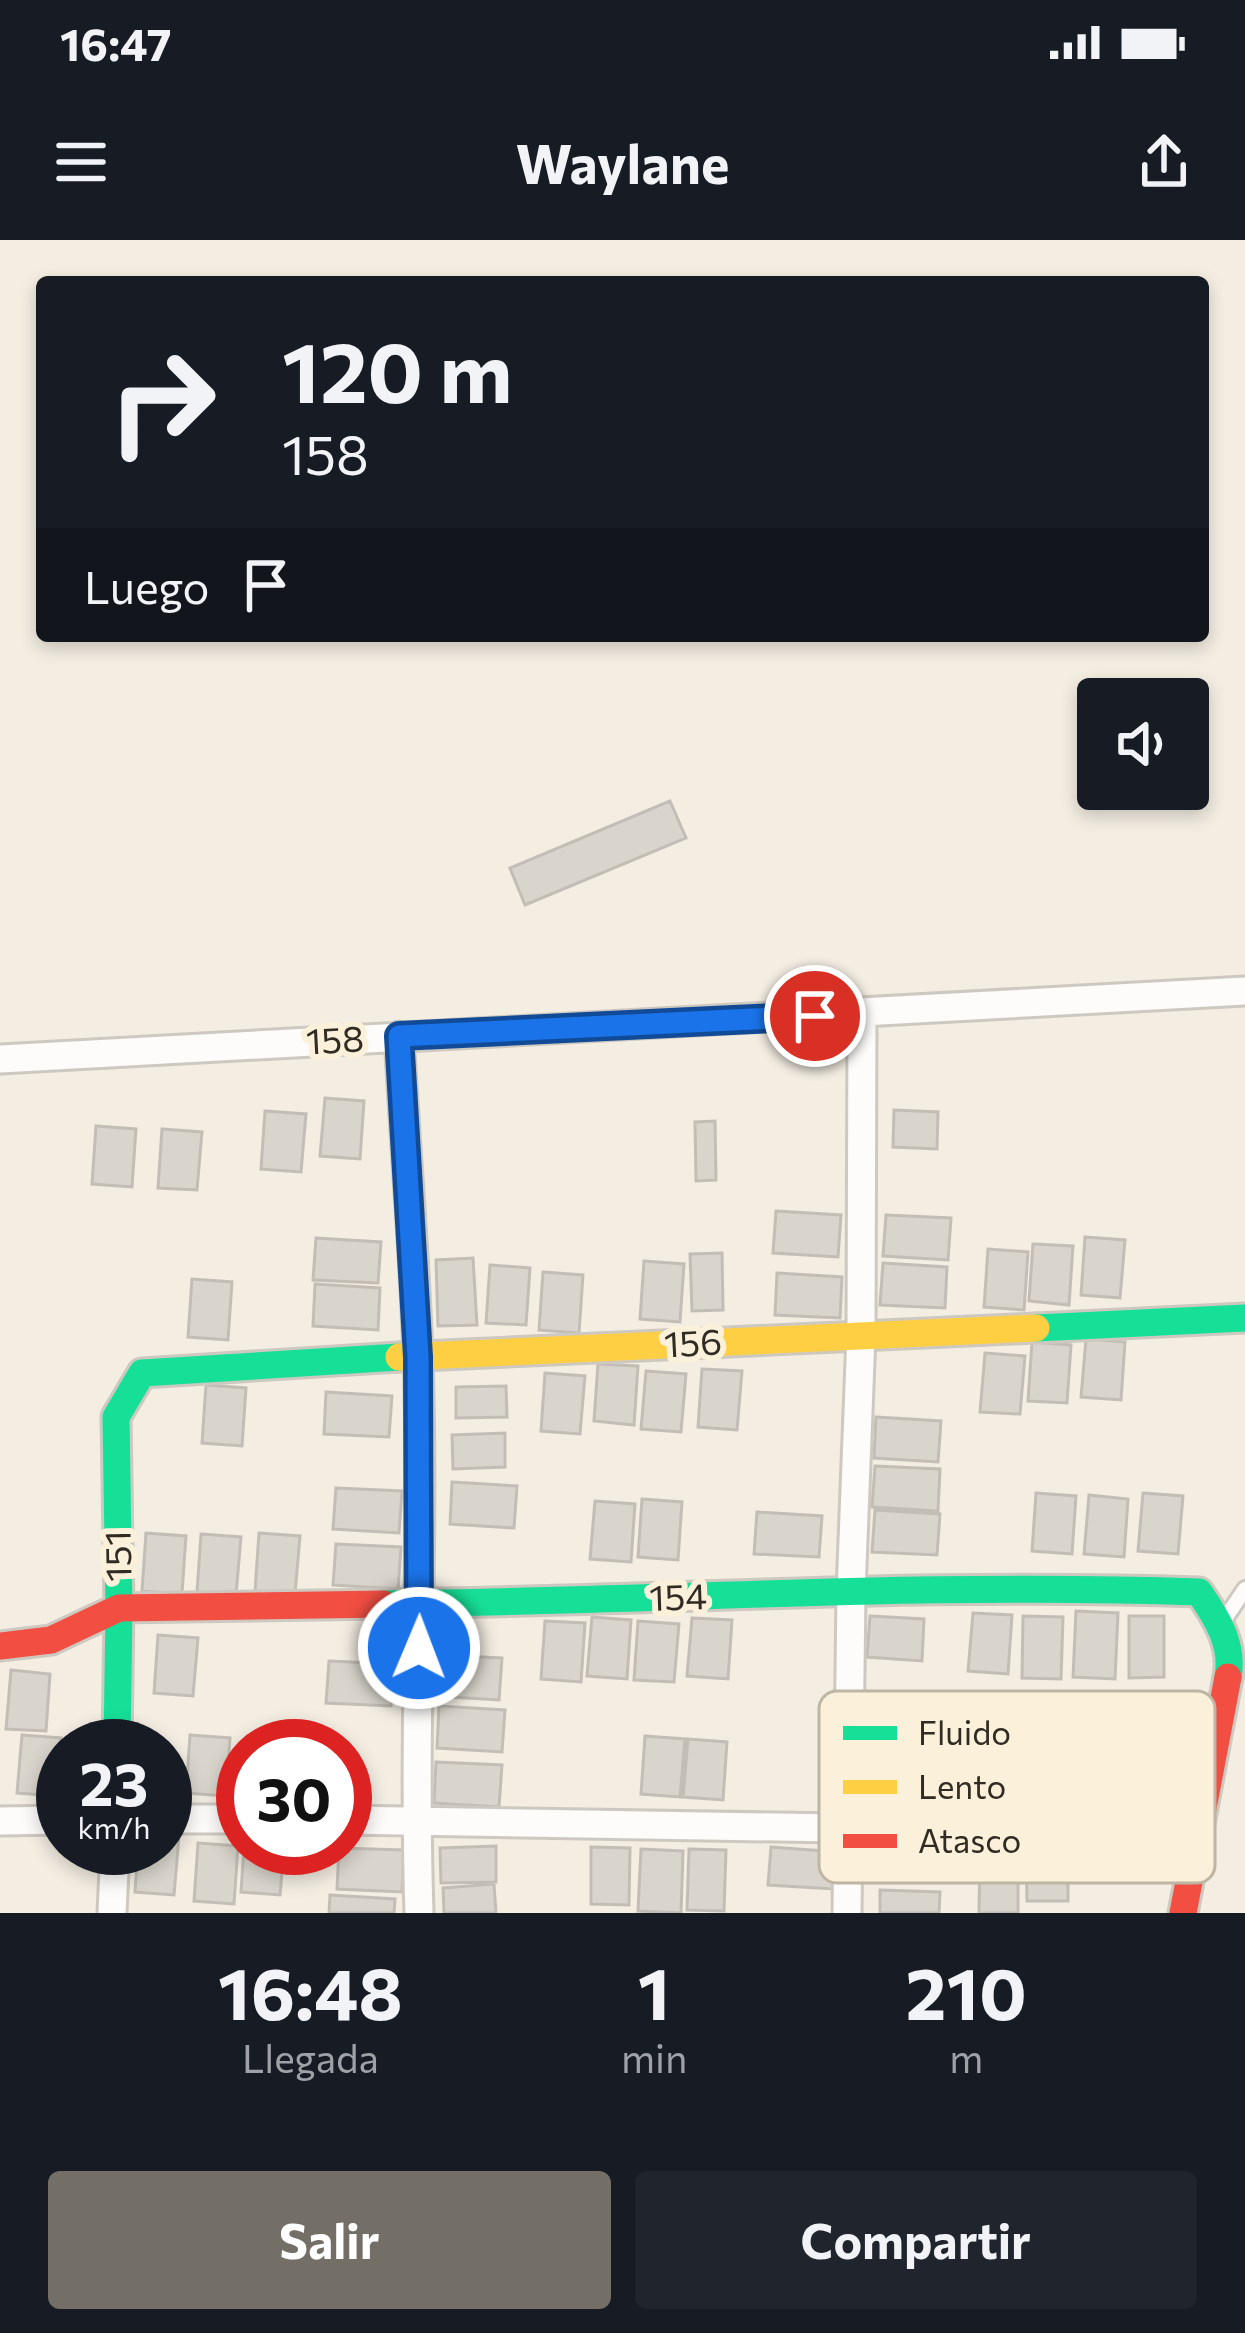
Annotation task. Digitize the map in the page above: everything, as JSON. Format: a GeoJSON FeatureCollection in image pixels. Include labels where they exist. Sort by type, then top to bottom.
{"type":"FeatureCollection","features":[{"type":"Feature","properties":{"kind":"street","name":"158"},"geometry":{"type":"LineString","coordinates":[[0,1059],[1245,991]]}},
{"type":"Feature","properties":{"kind":"street"},"geometry":{"type":"LineString","coordinates":[[849,1691],[861,1335],[862,1013]]}},
{"type":"Feature","properties":{"kind":"street"},"geometry":{"type":"LineString","coordinates":[[399,1036],[418,1357],[419,1913]]}},
{"type":"Feature","properties":{"kind":"street","name":"156"},"geometry":{"type":"LineString","coordinates":[[142,1373],[1245,1318]]}},
{"type":"Feature","properties":{"kind":"street","name":"151"},"geometry":{"type":"LineString","coordinates":[[117,1719],[116,1417],[142,1373]]}},
{"type":"Feature","properties":{"kind":"street","name":"154"},"geometry":{"type":"LineString","coordinates":[[119,1608],[1119,1589],[1199,1592],[1221,1624]]}},
{"type":"Feature","properties":{"kind":"street"},"geometry":{"type":"LineString","coordinates":[[0,1646],[51,1640],[119,1608]]}},
{"type":"Feature","properties":{"kind":"street"},"geometry":{"type":"LineString","coordinates":[[1215,1744],[1230,1665],[1221,1624]]}},
{"type":"Feature","properties":{"kind":"street"},"geometry":{"type":"LineString","coordinates":[[0,1821],[36,1820]]}},
{"type":"Feature","properties":{"kind":"street"},"geometry":{"type":"LineString","coordinates":[[372,1820],[819,1827]]}},
{"type":"Feature","properties":{"kind":"street"},"geometry":{"type":"LineString","coordinates":[[112,1913],[114,1875]]}},
{"type":"Feature","properties":{"kind":"street"},"geometry":{"type":"LineString","coordinates":[[1183,1913],[1189,1883]]}},
{"type":"Feature","properties":{"kind":"lane"},"geometry":{"type":"LineString","coordinates":[[1221,1624],[1245,1589]]}},
{"type":"Feature","properties":{"kind":"building"},"geometry":{"type":"Polygon","coordinates":[[[670,801],[686,838],[525,905],[510,868],[670,801]]]}},
{"type":"Feature","properties":{"kind":"building"},"geometry":{"type":"Polygon","coordinates":[[[325,1098],[364,1101],[360,1159],[320,1156],[325,1098]]]}},
{"type":"Feature","properties":{"kind":"building"},"geometry":{"type":"Polygon","coordinates":[[[894,1110],[938,1112],[937,1149],[893,1147],[894,1110]]]}},
{"type":"Feature","properties":{"kind":"building"},"geometry":{"type":"Polygon","coordinates":[[[265,1111],[306,1114],[301,1172],[261,1169],[265,1111]]]}},
{"type":"Feature","properties":{"kind":"building"},"geometry":{"type":"Polygon","coordinates":[[[715,1121],[716,1180],[696,1181],[695,1122],[715,1121]]]}},
{"type":"Feature","properties":{"kind":"building"},"geometry":{"type":"Polygon","coordinates":[[[96,1126],[136,1129],[132,1187],[92,1184],[96,1126]]]}},
{"type":"Feature","properties":{"kind":"building"},"geometry":{"type":"Polygon","coordinates":[[[162,1129],[202,1132],[197,1190],[158,1188],[162,1129]]]}},
{"type":"Feature","properties":{"kind":"building"},"geometry":{"type":"Polygon","coordinates":[[[776,1211],[841,1215],[838,1257],[773,1253],[776,1211]]]}},
{"type":"Feature","properties":{"kind":"building"},"geometry":{"type":"Polygon","coordinates":[[[886,1215],[951,1218],[948,1260],[883,1256],[886,1215]]]}},
{"type":"Feature","properties":{"kind":"building"},"geometry":{"type":"Polygon","coordinates":[[[1085,1237],[1125,1240],[1120,1298],[1081,1295],[1085,1237]]]}},
{"type":"Feature","properties":{"kind":"building"},"geometry":{"type":"Polygon","coordinates":[[[316,1238],[381,1242],[378,1283],[313,1280],[316,1238]]]}},
{"type":"Feature","properties":{"kind":"building"},"geometry":{"type":"Polygon","coordinates":[[[1033,1244],[1073,1246],[1069,1305],[1029,1301],[1033,1244]]]}},
{"type":"Feature","properties":{"kind":"building"},"geometry":{"type":"Polygon","coordinates":[[[988,1249],[1028,1252],[1024,1310],[984,1307],[988,1249]]]}},
{"type":"Feature","properties":{"kind":"building"},"geometry":{"type":"Polygon","coordinates":[[[722,1253],[723,1310],[692,1311],[690,1254],[722,1253]]]}},
{"type":"Feature","properties":{"kind":"building"},"geometry":{"type":"Polygon","coordinates":[[[473,1258],[477,1325],[438,1326],[436,1260],[473,1258]]]}},
{"type":"Feature","properties":{"kind":"building"},"geometry":{"type":"Polygon","coordinates":[[[644,1261],[684,1264],[680,1322],[640,1319],[644,1261]]]}},
{"type":"Feature","properties":{"kind":"building"},"geometry":{"type":"Polygon","coordinates":[[[883,1263],[947,1267],[945,1308],[880,1305],[883,1263]]]}},
{"type":"Feature","properties":{"kind":"building"},"geometry":{"type":"Polygon","coordinates":[[[490,1265],[530,1268],[526,1325],[486,1323],[490,1265]]]}},
{"type":"Feature","properties":{"kind":"building"},"geometry":{"type":"Polygon","coordinates":[[[543,1272],[583,1275],[579,1333],[539,1330],[543,1272]]]}},
{"type":"Feature","properties":{"kind":"building"},"geometry":{"type":"Polygon","coordinates":[[[777,1273],[842,1277],[840,1318],[775,1315],[777,1273]]]}},
{"type":"Feature","properties":{"kind":"building"},"geometry":{"type":"Polygon","coordinates":[[[192,1279],[232,1282],[228,1340],[188,1337],[192,1279]]]}},
{"type":"Feature","properties":{"kind":"building"},"geometry":{"type":"Polygon","coordinates":[[[315,1284],[380,1288],[378,1330],[313,1326],[315,1284]]]}},
{"type":"Feature","properties":{"kind":"building"},"geometry":{"type":"Polygon","coordinates":[[[1086,1339],[1125,1342],[1121,1400],[1081,1397],[1086,1339]]]}},
{"type":"Feature","properties":{"kind":"building"},"geometry":{"type":"Polygon","coordinates":[[[1032,1342],[1071,1345],[1067,1403],[1028,1401],[1032,1342]]]}},
{"type":"Feature","properties":{"kind":"building"},"geometry":{"type":"Polygon","coordinates":[[[985,1353],[1025,1356],[1020,1414],[980,1412],[985,1353]]]}},
{"type":"Feature","properties":{"kind":"building"},"geometry":{"type":"Polygon","coordinates":[[[598,1364],[638,1366],[634,1425],[594,1421],[598,1364]]]}},
{"type":"Feature","properties":{"kind":"building"},"geometry":{"type":"Polygon","coordinates":[[[702,1369],[742,1371],[737,1430],[698,1427],[702,1369]]]}},
{"type":"Feature","properties":{"kind":"building"},"geometry":{"type":"Polygon","coordinates":[[[646,1371],[686,1374],[681,1432],[641,1429],[646,1371]]]}},
{"type":"Feature","properties":{"kind":"building"},"geometry":{"type":"Polygon","coordinates":[[[545,1373],[585,1376],[580,1434],[541,1431],[545,1373]]]}},
{"type":"Feature","properties":{"kind":"building"},"geometry":{"type":"Polygon","coordinates":[[[206,1385],[246,1388],[242,1446],[202,1443],[206,1385]]]}},
{"type":"Feature","properties":{"kind":"building"},"geometry":{"type":"Polygon","coordinates":[[[506,1386],[507,1417],[456,1418],[456,1387],[506,1386]]]}},
{"type":"Feature","properties":{"kind":"building"},"geometry":{"type":"Polygon","coordinates":[[[326,1392],[392,1396],[389,1437],[324,1434],[326,1392]]]}},
{"type":"Feature","properties":{"kind":"building"},"geometry":{"type":"Polygon","coordinates":[[[876,1417],[941,1421],[938,1462],[874,1458],[876,1417]]]}},
{"type":"Feature","properties":{"kind":"building"},"geometry":{"type":"Polygon","coordinates":[[[505,1433],[505,1467],[453,1469],[452,1435],[505,1433]]]}},
{"type":"Feature","properties":{"kind":"building"},"geometry":{"type":"Polygon","coordinates":[[[875,1466],[940,1469],[938,1511],[872,1507],[875,1466]]]}},
{"type":"Feature","properties":{"kind":"building"},"geometry":{"type":"Polygon","coordinates":[[[452,1482],[517,1486],[514,1528],[450,1524],[452,1482]]]}},
{"type":"Feature","properties":{"kind":"building"},"geometry":{"type":"Polygon","coordinates":[[[336,1488],[402,1491],[399,1533],[333,1529],[336,1488]]]}},
{"type":"Feature","properties":{"kind":"building"},"geometry":{"type":"Polygon","coordinates":[[[1036,1493],[1076,1496],[1072,1554],[1032,1551],[1036,1493]]]}},
{"type":"Feature","properties":{"kind":"building"},"geometry":{"type":"Polygon","coordinates":[[[1143,1493],[1183,1496],[1178,1554],[1138,1551],[1143,1493]]]}},
{"type":"Feature","properties":{"kind":"building"},"geometry":{"type":"Polygon","coordinates":[[[1089,1495],[1128,1499],[1124,1557],[1084,1554],[1089,1495]]]}},
{"type":"Feature","properties":{"kind":"building"},"geometry":{"type":"Polygon","coordinates":[[[642,1499],[682,1502],[678,1560],[638,1557],[642,1499]]]}},
{"type":"Feature","properties":{"kind":"building"},"geometry":{"type":"Polygon","coordinates":[[[595,1501],[635,1504],[631,1562],[590,1559],[595,1501]]]}},
{"type":"Feature","properties":{"kind":"building"},"geometry":{"type":"Polygon","coordinates":[[[875,1510],[940,1514],[937,1555],[872,1552],[875,1510]]]}},
{"type":"Feature","properties":{"kind":"building"},"geometry":{"type":"Polygon","coordinates":[[[757,1512],[822,1516],[819,1557],[754,1554],[757,1512]]]}},
{"type":"Feature","properties":{"kind":"building"},"geometry":{"type":"Polygon","coordinates":[[[146,1533],[186,1536],[182,1594],[142,1591],[146,1533]]]}},
{"type":"Feature","properties":{"kind":"building"},"geometry":{"type":"Polygon","coordinates":[[[259,1533],[300,1536],[295,1594],[255,1591],[259,1533]]]}},
{"type":"Feature","properties":{"kind":"building"},"geometry":{"type":"Polygon","coordinates":[[[201,1534],[241,1537],[236,1595],[197,1592],[201,1534]]]}},
{"type":"Feature","properties":{"kind":"building"},"geometry":{"type":"Polygon","coordinates":[[[336,1544],[401,1547],[398,1589],[333,1585],[336,1544]]]}},
{"type":"Feature","properties":{"kind":"building"},"geometry":{"type":"Polygon","coordinates":[[[1076,1611],[1118,1613],[1115,1679],[1073,1677],[1076,1611]]]}},
{"type":"Feature","properties":{"kind":"building"},"geometry":{"type":"Polygon","coordinates":[[[973,1613],[1012,1615],[1008,1674],[968,1671],[973,1613]]]}},
{"type":"Feature","properties":{"kind":"building"},"geometry":{"type":"Polygon","coordinates":[[[870,1616],[924,1619],[922,1661],[867,1657],[870,1616]]]}},
{"type":"Feature","properties":{"kind":"building"},"geometry":{"type":"Polygon","coordinates":[[[1023,1616],[1063,1617],[1061,1679],[1022,1678],[1023,1616]]]}},
{"type":"Feature","properties":{"kind":"building"},"geometry":{"type":"Polygon","coordinates":[[[1129,1616],[1164,1616],[1164,1677],[1129,1678],[1129,1616]]]}},
{"type":"Feature","properties":{"kind":"building"},"geometry":{"type":"Polygon","coordinates":[[[592,1617],[631,1620],[627,1679],[587,1676],[592,1617]]]}},
{"type":"Feature","properties":{"kind":"building"},"geometry":{"type":"Polygon","coordinates":[[[692,1618],[732,1620],[728,1679],[687,1676],[692,1618]]]}},
{"type":"Feature","properties":{"kind":"building"},"geometry":{"type":"Polygon","coordinates":[[[545,1621],[585,1623],[581,1682],[541,1679],[545,1621]]]}},
{"type":"Feature","properties":{"kind":"building"},"geometry":{"type":"Polygon","coordinates":[[[638,1621],[679,1624],[674,1682],[634,1680],[638,1621]]]}},
{"type":"Feature","properties":{"kind":"building"},"geometry":{"type":"Polygon","coordinates":[[[158,1635],[198,1638],[193,1696],[154,1693],[158,1635]]]}},
{"type":"Feature","properties":{"kind":"building"},"geometry":{"type":"Polygon","coordinates":[[[437,1655],[502,1658],[499,1700],[434,1696],[437,1655]]]}},
{"type":"Feature","properties":{"kind":"building"},"geometry":{"type":"Polygon","coordinates":[[[329,1661],[394,1664],[391,1706],[326,1703],[329,1661]]]}},
{"type":"Feature","properties":{"kind":"building"},"geometry":{"type":"Polygon","coordinates":[[[11,1670],[50,1674],[47,1719],[36,1719],[36,1730],[6,1729],[11,1670]]]}},
{"type":"Feature","properties":{"kind":"building"},"geometry":{"type":"Polygon","coordinates":[[[439,1706],[505,1710],[502,1752],[437,1748],[439,1706]]]}},
{"type":"Feature","properties":{"kind":"building"},"geometry":{"type":"Polygon","coordinates":[[[22,1735],[36,1736],[36,1794],[17,1793],[22,1735]]]}},
{"type":"Feature","properties":{"kind":"building"},"geometry":{"type":"Polygon","coordinates":[[[192,1735],[216,1737],[216,1795],[192,1793],[192,1735]]]}},
{"type":"Feature","properties":{"kind":"building"},"geometry":{"type":"Polygon","coordinates":[[[645,1736],[685,1739],[680,1797],[641,1794],[645,1736]]]}},
{"type":"Feature","properties":{"kind":"building"},"geometry":{"type":"Polygon","coordinates":[[[688,1739],[727,1742],[723,1800],[683,1797],[688,1739]]]}},
{"type":"Feature","properties":{"kind":"building"},"geometry":{"type":"Polygon","coordinates":[[[436,1762],[502,1765],[499,1807],[434,1803],[436,1762]]]}},
{"type":"Feature","properties":{"kind":"building"},"geometry":{"type":"Polygon","coordinates":[[[198,1843],[216,1844],[216,1875],[236,1875],[234,1904],[194,1901],[198,1843]]]}},
{"type":"Feature","properties":{"kind":"building"},"geometry":{"type":"Polygon","coordinates":[[[496,1846],[496,1882],[441,1883],[440,1848],[496,1846]]]}},
{"type":"Feature","properties":{"kind":"building"},"geometry":{"type":"Polygon","coordinates":[[[591,1847],[630,1848],[629,1905],[591,1904],[591,1847]]]}},
{"type":"Feature","properties":{"kind":"building"},"geometry":{"type":"Polygon","coordinates":[[[771,1847],[819,1851],[819,1883],[834,1883],[834,1889],[768,1885],[771,1847]]]}},
{"type":"Feature","properties":{"kind":"building"},"geometry":{"type":"Polygon","coordinates":[[[372,1849],[404,1850],[402,1892],[337,1889],[338,1875],[372,1875],[372,1849]]]}},
{"type":"Feature","properties":{"kind":"building"},"geometry":{"type":"Polygon","coordinates":[[[641,1849],[683,1851],[681,1913],[638,1911],[641,1849]]]}},
{"type":"Feature","properties":{"kind":"building"},"geometry":{"type":"Polygon","coordinates":[[[689,1849],[726,1850],[724,1911],[687,1910],[689,1849]]]}},
{"type":"Feature","properties":{"kind":"building"},"geometry":{"type":"Polygon","coordinates":[[[136,1875],[176,1875],[174,1895],[135,1892],[136,1875]]]}},
{"type":"Feature","properties":{"kind":"building"},"geometry":{"type":"Polygon","coordinates":[[[242,1875],[282,1875],[280,1895],[241,1892],[242,1875]]]}},
{"type":"Feature","properties":{"kind":"building"},"geometry":{"type":"Polygon","coordinates":[[[980,1883],[1018,1883],[1018,1913],[979,1913],[980,1883]]]}},
{"type":"Feature","properties":{"kind":"building"},"geometry":{"type":"Polygon","coordinates":[[[1027,1883],[1068,1883],[1068,1901],[1027,1901],[1027,1883]]]}},
{"type":"Feature","properties":{"kind":"building"},"geometry":{"type":"Polygon","coordinates":[[[494,1884],[496,1913],[444,1913],[443,1888],[494,1884]]]}},
{"type":"Feature","properties":{"kind":"building"},"geometry":{"type":"Polygon","coordinates":[[[880,1890],[940,1892],[939,1913],[880,1913],[880,1890]]]}},
{"type":"Feature","properties":{"kind":"building"},"geometry":{"type":"Polygon","coordinates":[[[330,1895],[395,1899],[394,1913],[329,1913],[330,1895]]]}},
{"type":"Feature","properties":{"kind":"traffic: fast"},"geometry":{"type":"LineString","coordinates":[[1036,1328],[1245,1318]]}},
{"type":"Feature","properties":{"kind":"traffic: fast"},"geometry":{"type":"LineString","coordinates":[[117,1719],[116,1417],[142,1373],[399,1357]]}},
{"type":"Feature","properties":{"kind":"traffic: fast"},"geometry":{"type":"LineString","coordinates":[[384,1604],[894,1591],[1199,1592],[1226,1643],[1228,1677]]}},
{"type":"Feature","properties":{"kind":"traffic: slow"},"geometry":{"type":"LineString","coordinates":[[399,1357],[1036,1328]]}},
{"type":"Feature","properties":{"kind":"traffic: jam"},"geometry":{"type":"LineString","coordinates":[[0,1646],[51,1640],[119,1608],[384,1604]]}},
{"type":"Feature","properties":{"kind":"traffic: jam"},"geometry":{"type":"LineString","coordinates":[[1215,1745],[1228,1677]]}},
{"type":"Feature","properties":{"kind":"traffic: jam"},"geometry":{"type":"LineString","coordinates":[[1183,1913],[1189,1883]]}},
{"type":"Feature","properties":{"kind":"route"},"geometry":{"type":"LineString","coordinates":[[419,1648],[418,1357],[399,1036],[815,1016]]}}]}
